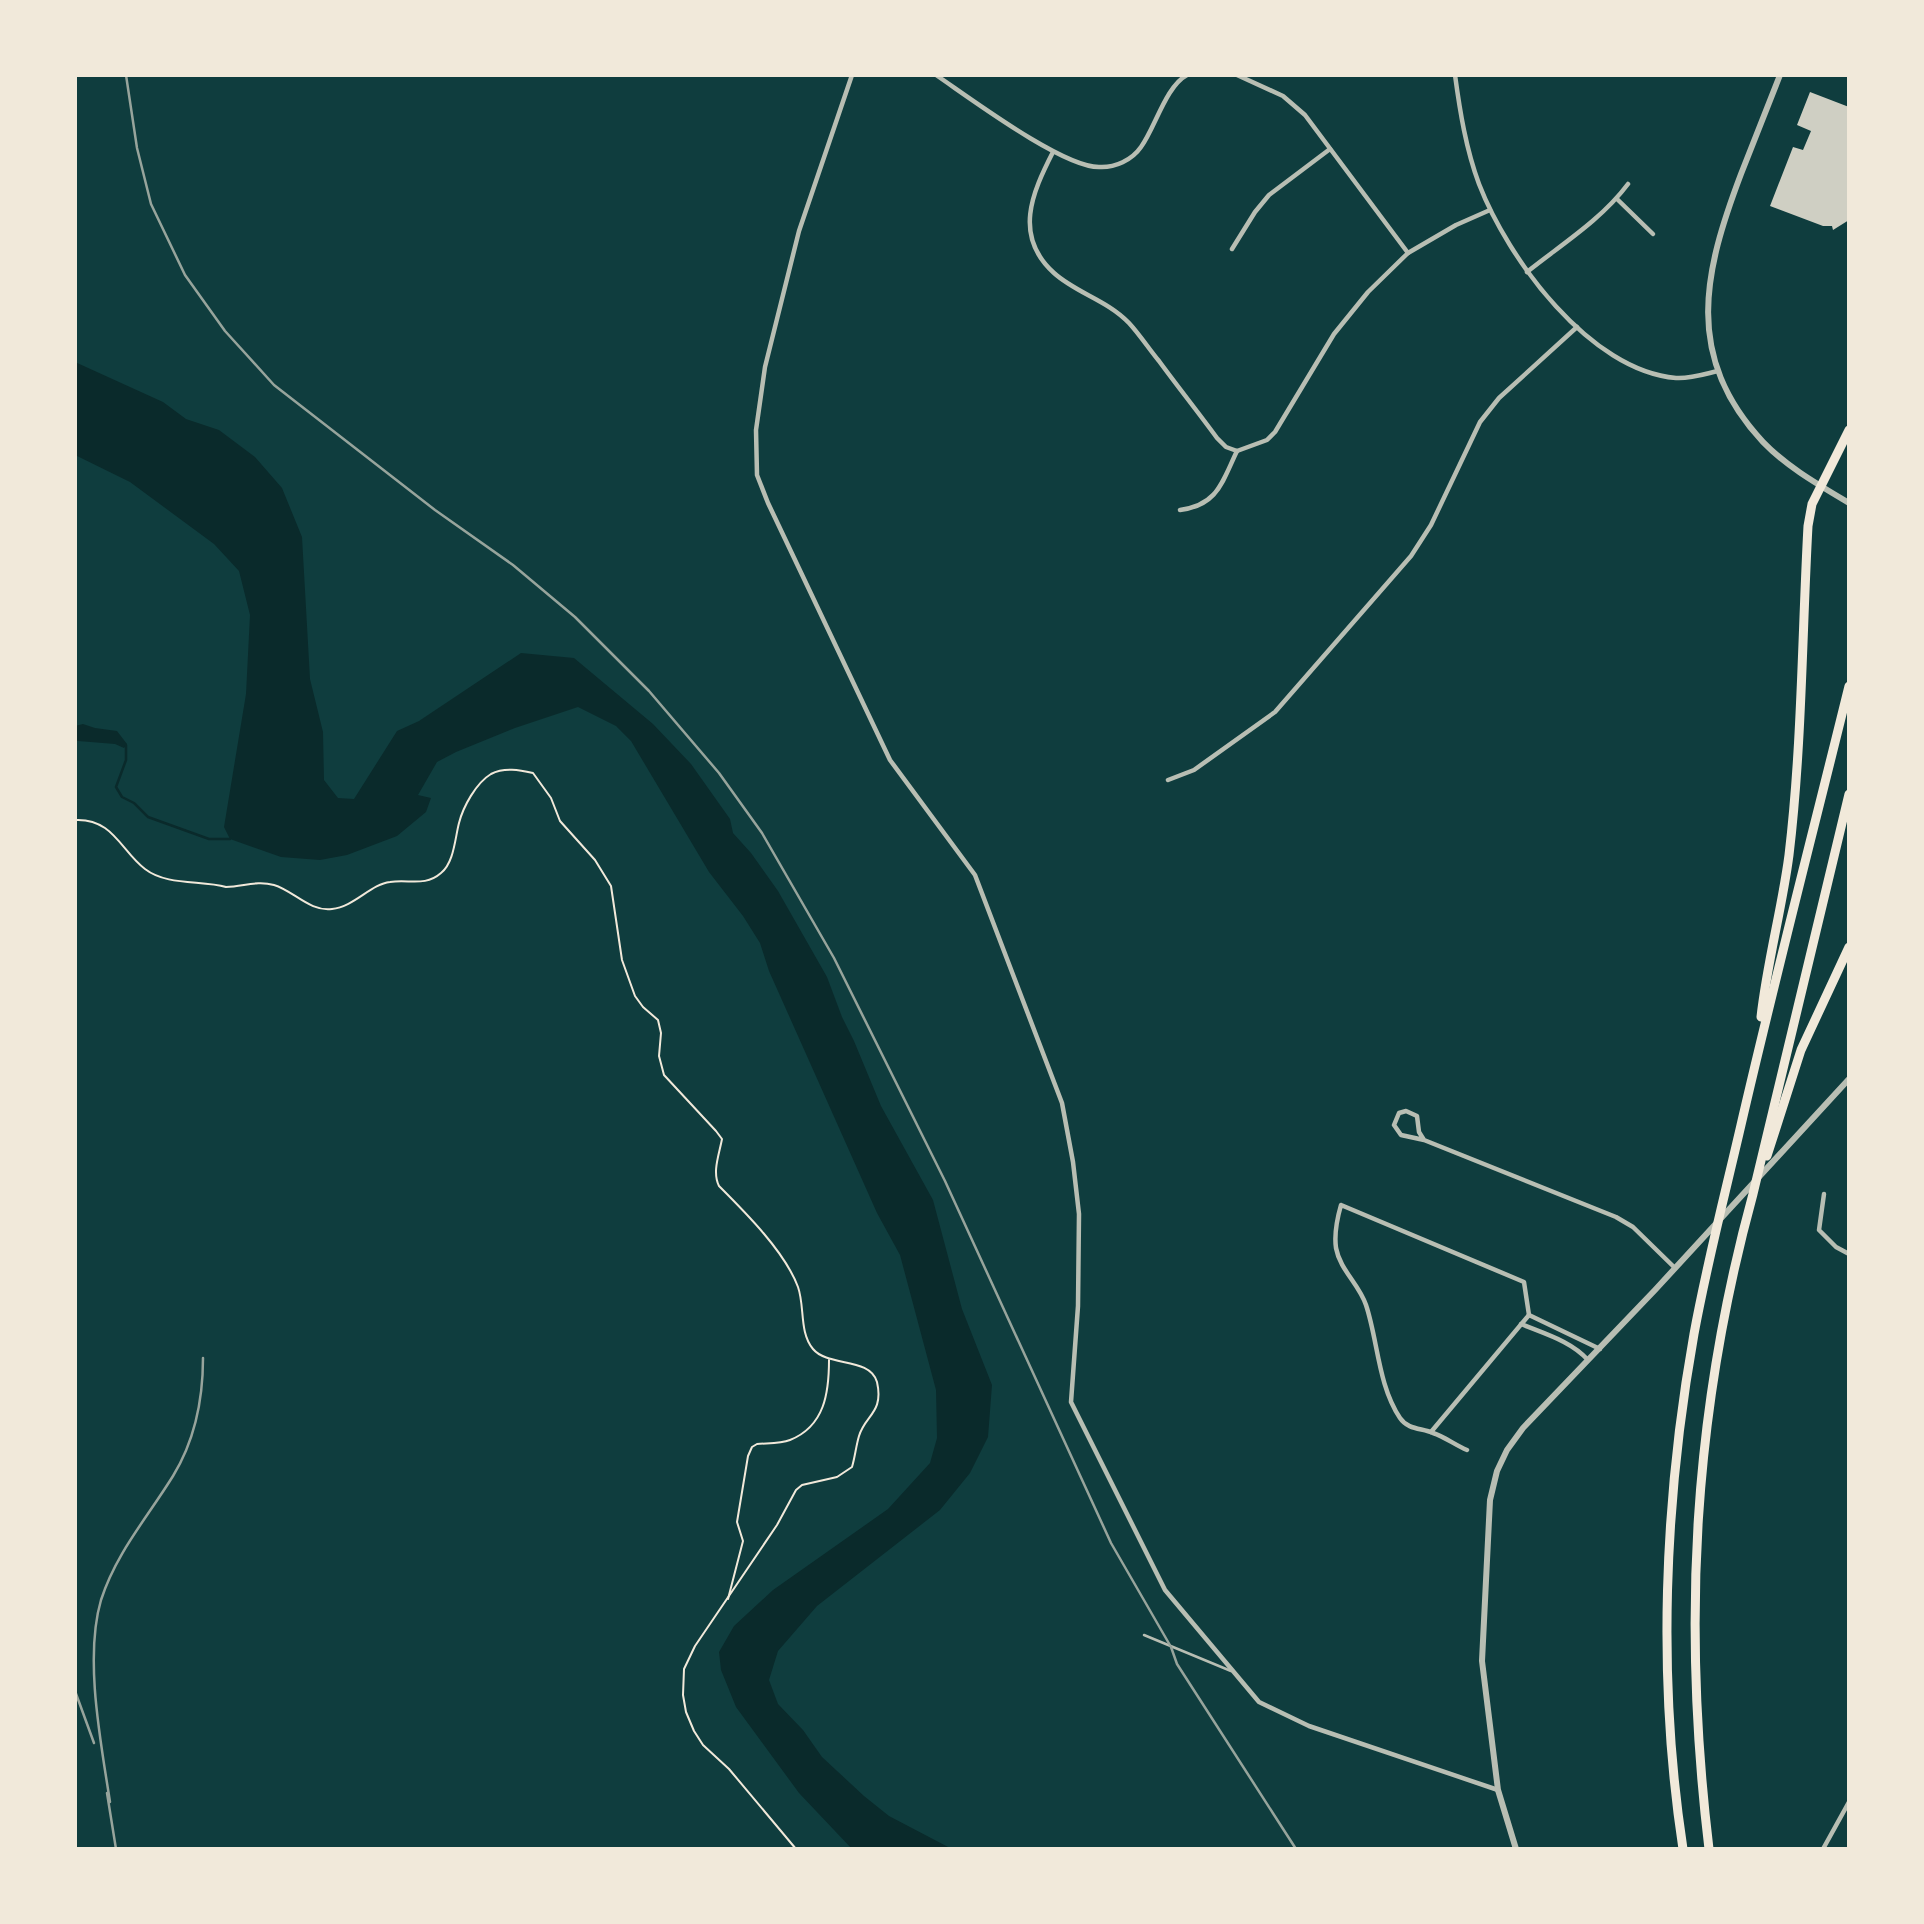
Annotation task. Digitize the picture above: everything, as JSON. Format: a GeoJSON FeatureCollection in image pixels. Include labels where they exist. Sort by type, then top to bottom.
{"type":"FeatureCollection","features":[{"type":"Feature","properties":{"kind":"highway"},"geometry":{"type":"LineString","coordinates":[[1758,1050],[1768,964],[1789,853],[1808,526],[1812,504],[1849,430]]}},
{"type":"Feature","properties":{"kind":"highway"},"geometry":{"type":"LineString","coordinates":[[1683,1849],[1671,1723],[1668,1645],[1670,1546],[1677,1452],[1704,1283],[1758,1050],[1849,686]]}},
{"type":"Feature","properties":{"kind":"highway"},"geometry":{"type":"LineString","coordinates":[[1709,1849],[1698,1749],[1694,1667],[1696,1532],[1712,1384],[1736,1254],[1753,1194],[1849,794]]}},
{"type":"Feature","properties":{"kind":"highway"},"geometry":{"type":"LineString","coordinates":[[1753,1194],[1801,1050],[1849,947]]}},
{"type":"Feature","properties":{"kind":"street"},"geometry":{"type":"LineString","coordinates":[[852,75],[799,231],[765,367],[756,430],[757,475],[890,761],[975,875],[1062,1103],[1079,1214],[1079,1266],[1071,1402],[1164,1590],[1259,1702],[1309,1726],[1498,1790]]}},
{"type":"Feature","properties":{"kind":"street"},"geometry":{"type":"LineString","coordinates":[[936,75],[1053,152],[1084,165],[1099,167],[1127,160],[1136,154],[1168,97],[1181,78],[1187,75]]}},
{"type":"Feature","properties":{"kind":"street"},"geometry":{"type":"LineString","coordinates":[[1237,75],[1283,96],[1294,105],[1408,253]]}},
{"type":"Feature","properties":{"kind":"street"},"geometry":{"type":"LineString","coordinates":[[1455,75],[1465,137],[1490,210],[1527,272],[1577,327],[1626,362],[1652,373],[1679,378],[1718,372]]}},
{"type":"Feature","properties":{"kind":"street"},"geometry":{"type":"LineString","coordinates":[[1780,75],[1727,213],[1712,264],[1708,315],[1718,372],[1741,415],[1764,443],[1785,462],[1849,503]]}},
{"type":"Feature","properties":{"kind":"street"},"geometry":{"type":"LineString","coordinates":[[1232,249],[1269,195],[1330,149]]}},
{"type":"Feature","properties":{"kind":"street"},"geometry":{"type":"LineString","coordinates":[[1053,152],[1041,174],[1031,205],[1030,230],[1035,247],[1055,273],[1108,305],[1132,326],[1217,438],[1226,447],[1237,451],[1250,449],[1267,440],[1275,432],[1334,334],[1368,292],[1408,253],[1490,210]]}},
{"type":"Feature","properties":{"kind":"street"},"geometry":{"type":"LineString","coordinates":[[1527,272],[1596,218],[1617,199],[1628,184]]}},
{"type":"Feature","properties":{"kind":"street"},"geometry":{"type":"LineString","coordinates":[[1617,199],[1653,234]]}},
{"type":"Feature","properties":{"kind":"street"},"geometry":{"type":"LineString","coordinates":[[1168,780],[1195,770],[1275,712],[1411,556],[1431,525],[1480,422],[1499,398],[1577,327]]}},
{"type":"Feature","properties":{"kind":"street"},"geometry":{"type":"LineString","coordinates":[[1180,510],[1204,504],[1215,495],[1237,451]]}},
{"type":"Feature","properties":{"kind":"street"},"geometry":{"type":"LineString","coordinates":[[1516,1849],[1498,1790],[1482,1661],[1490,1500],[1497,1471],[1507,1450],[1523,1428],[1600,1349],[1849,1079]]}},
{"type":"Feature","properties":{"kind":"street"},"geometry":{"type":"LineString","coordinates":[[1424,1140],[1419,1132],[1417,1116],[1406,1111],[1398,1113],[1394,1121],[1398,1132],[1616,1217],[1633,1227],[1675,1268]]}},
{"type":"Feature","properties":{"kind":"street"},"geometry":{"type":"LineString","coordinates":[[1824,1194],[1819,1230],[1836,1247],[1849,1254]]}},
{"type":"Feature","properties":{"kind":"street"},"geometry":{"type":"LineString","coordinates":[[1467,1450],[1431,1432],[1419,1431],[1401,1420],[1387,1390],[1366,1304],[1359,1288],[1344,1269],[1336,1249],[1337,1220],[1341,1205],[1524,1282],[1529,1315]]}},
{"type":"Feature","properties":{"kind":"street"},"geometry":{"type":"LineString","coordinates":[[1529,1315],[1600,1349]]}},
{"type":"Feature","properties":{"kind":"street"},"geometry":{"type":"LineString","coordinates":[[1431,1432],[1529,1315]]}},
{"type":"Feature","properties":{"kind":"street"},"geometry":{"type":"LineString","coordinates":[[1521,1324],[1566,1343],[1579,1350],[1588,1360]]}},
{"type":"Feature","properties":{"kind":"street"},"geometry":{"type":"LineString","coordinates":[[1823,1849],[1849,1802]]}},
{"type":"Feature","properties":{"kind":"lane"},"geometry":{"type":"LineString","coordinates":[[1144,1635],[1233,1672]]}},
{"type":"Feature","properties":{"kind":"path"},"geometry":{"type":"LineString","coordinates":[[75,820],[111,831],[141,866],[167,879],[226,887],[236,887],[247,882],[275,885],[316,908],[332,909],[348,905],[387,881],[419,883],[439,875],[445,869],[467,803],[491,775],[516,769],[533,773],[551,798],[560,821],[596,860],[611,886],[622,960],[635,996],[658,1020],[661,1033],[659,1056],[664,1074],[722,1139],[715,1178],[719,1186],[764,1235],[791,1272],[799,1290],[806,1337],[816,1352],[829,1359],[869,1370],[876,1379],[877,1406],[858,1437],[852,1467],[837,1477],[802,1485],[796,1490],[777,1525],[695,1646],[684,1669],[683,1695],[686,1712],[703,1745],[729,1769],[796,1849]]}},
{"type":"Feature","properties":{"kind":"path"},"geometry":{"type":"LineString","coordinates":[[728,1599],[743,1541],[737,1522],[748,1456],[752,1447],[757,1444],[793,1439],[814,1423],[826,1401],[829,1359]]}},
{"type":"Feature","properties":{"kind":"water"},"geometry":{"type":"Polygon","coordinates":[[[75,362],[163,402],[186,419],[219,430],[255,457],[282,488],[302,537],[310,679],[323,732],[324,780],[338,798],[354,799],[397,731],[419,721],[521,653],[574,658],[653,724],[691,764],[730,819],[733,833],[778,891],[827,977],[881,1106],[933,1200],[962,1309],[992,1385],[988,1437],[970,1473],[940,1510],[817,1606],[778,1651],[769,1680],[778,1704],[803,1730],[822,1757],[864,1796],[889,1816],[952,1849],[852,1849],[799,1793],[736,1707],[721,1670],[719,1652],[734,1626],[773,1590],[888,1509],[930,1463],[937,1438],[936,1390],[900,1255],[877,1213],[769,971],[760,943],[709,872],[631,741],[616,726],[578,707],[515,728],[437,762],[418,795],[431,798],[426,812],[397,836],[347,855],[320,860],[281,857],[230,839],[224,827],[246,694],[250,615],[239,571],[214,544],[130,482],[75,455],[75,362]]]}},
{"type":"Feature","properties":{"kind":"water"},"geometry":{"type":"Polygon","coordinates":[[[83,724],[117,731],[127,744],[124,748],[115,744],[75,740],[75,726],[83,724]]]}},
{"type":"Feature","properties":{"kind":"building"},"geometry":{"type":"Polygon","coordinates":[[[1810,92],[1849,107],[1849,220],[1833,230],[1832,226],[1823,226],[1770,206],[1793,147],[1803,150],[1811,131],[1797,125],[1810,92]]]}},
{"type":"Feature","properties":{"kind":"waterway"},"geometry":{"type":"LineString","coordinates":[[126,745],[126,760],[116,787],[122,797],[134,803],[148,817],[209,839],[230,839]]}},
{"type":"Feature","properties":{"kind":"railway"},"geometry":{"type":"LineString","coordinates":[[126,75],[137,148],[151,204],[185,275],[225,331],[274,385],[435,510],[513,565],[575,617],[649,691],[719,773],[762,833],[834,958],[945,1181],[1111,1543],[1171,1647],[1177,1664],[1296,1849]]}},
{"type":"Feature","properties":{"kind":"railway"},"geometry":{"type":"LineString","coordinates":[[110,1802],[96,1701],[96,1623],[101,1600],[115,1567],[173,1476],[187,1448],[199,1404],[203,1358]]}},
{"type":"Feature","properties":{"kind":"railway"},"geometry":{"type":"LineString","coordinates":[[75,1691],[94,1743]]}},
{"type":"Feature","properties":{"kind":"railway"},"geometry":{"type":"LineString","coordinates":[[107,1793],[116,1849]]}}]}
